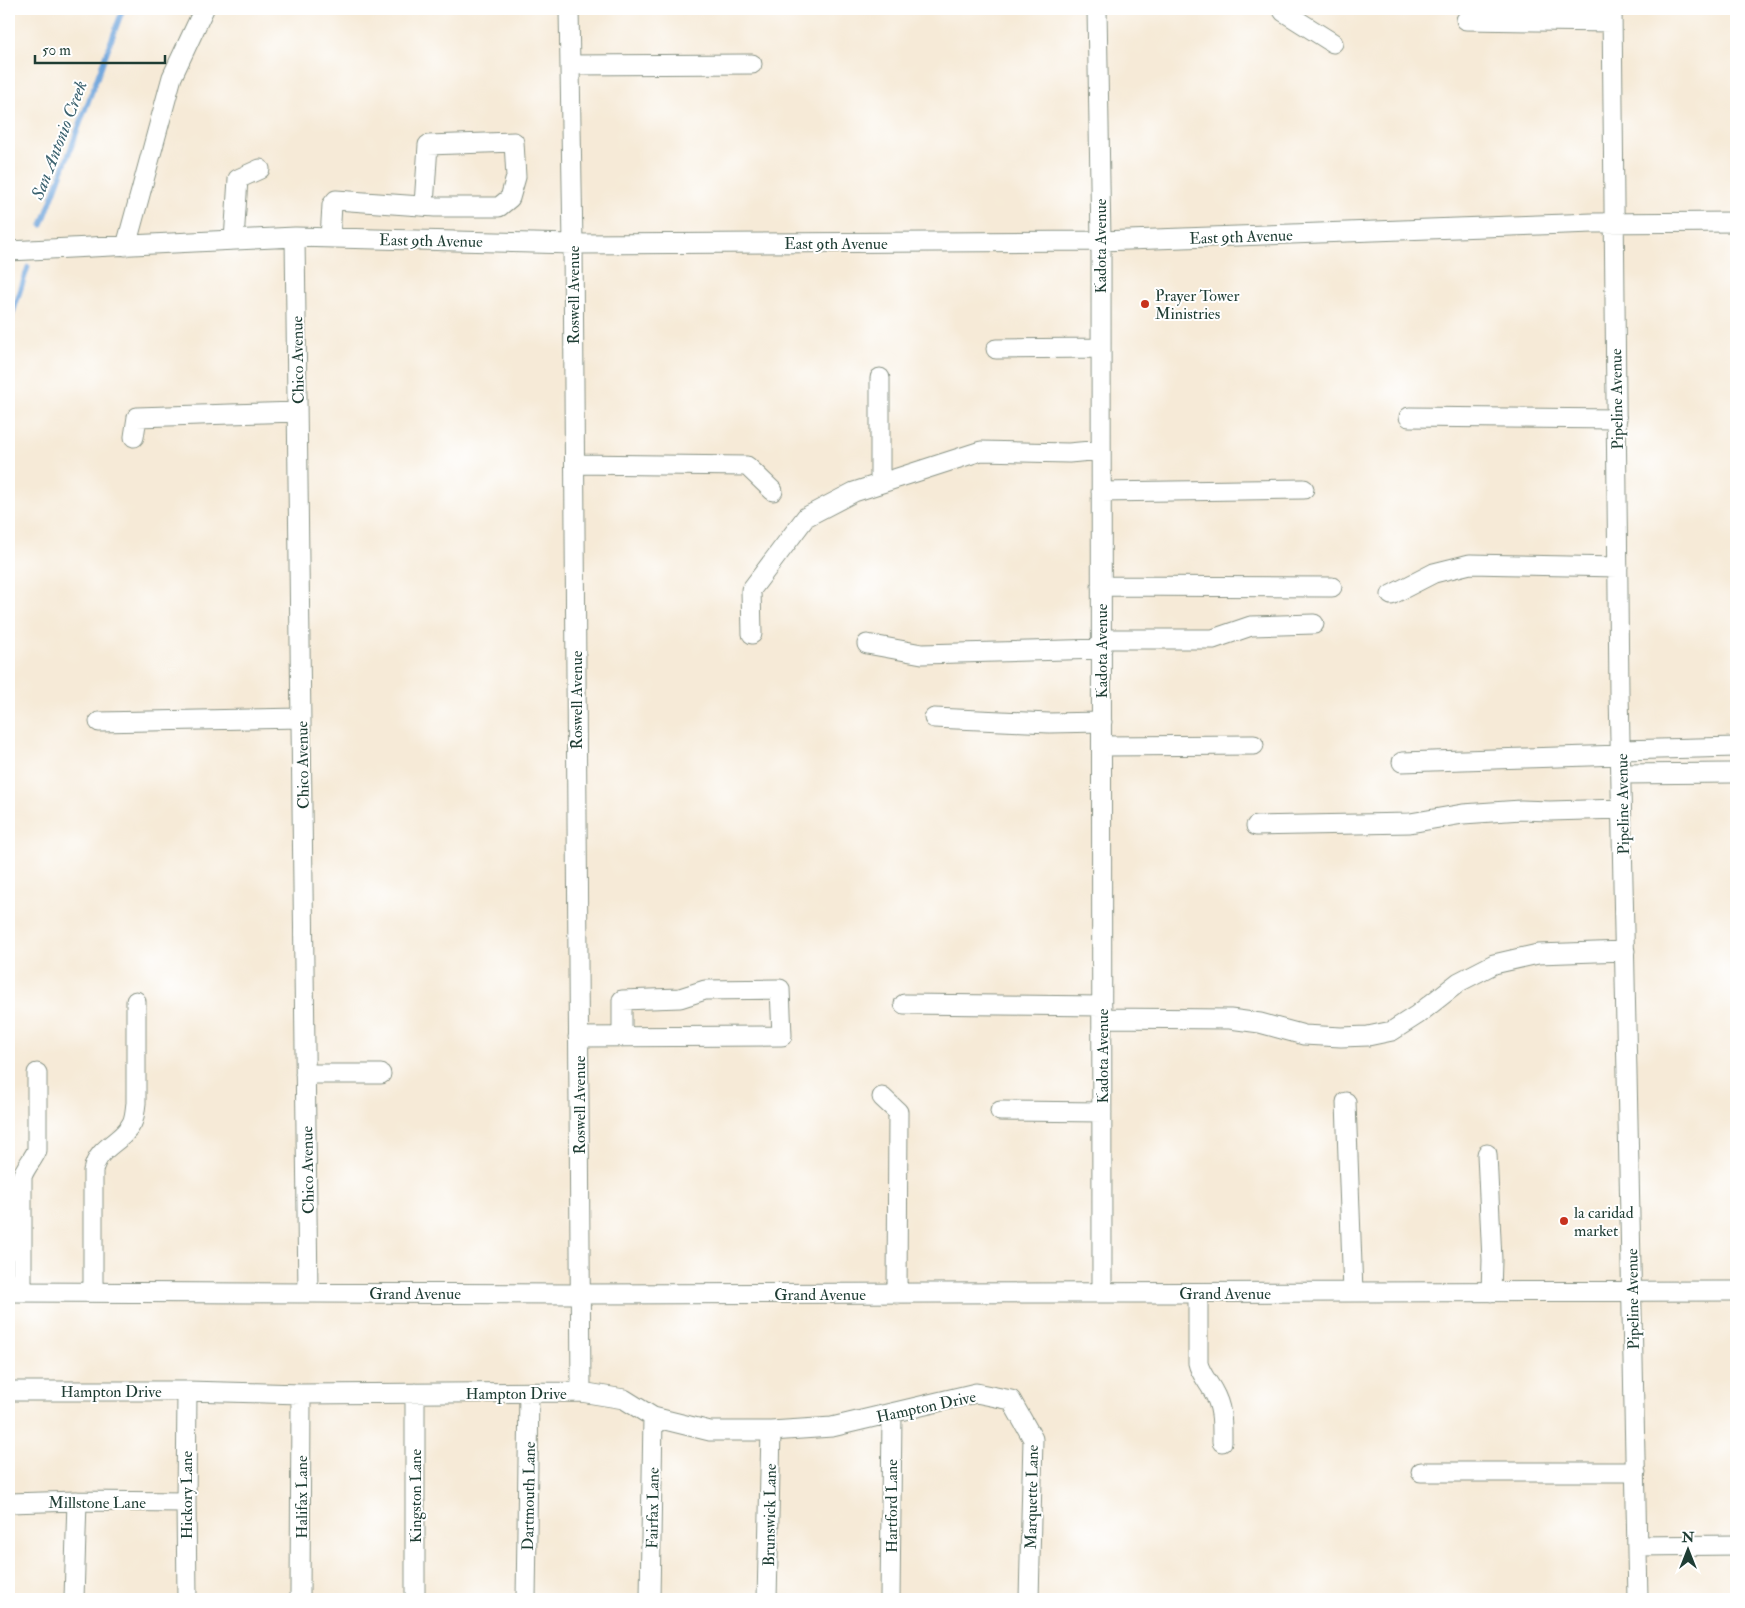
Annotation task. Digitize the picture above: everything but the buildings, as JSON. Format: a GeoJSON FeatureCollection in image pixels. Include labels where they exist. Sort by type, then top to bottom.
{"type":"FeatureCollection","features":[{"type":"Feature","properties":{"kind":"street"},"geometry":{"type":"LineString","coordinates":[[126,246],[172,77],[204,9]]}},
{"type":"Feature","properties":{"kind":"street","name":"Roswell Avenue"},"geometry":{"type":"LineString","coordinates":[[569,9],[573,244],[580,1392]]}},
{"type":"Feature","properties":{"kind":"street","name":"Kadota Avenue"},"geometry":{"type":"LineString","coordinates":[[1097,9],[1101,242],[1102,1293]]}},
{"type":"Feature","properties":{"kind":"street"},"geometry":{"type":"LineString","coordinates":[[1282,9],[1333,43]]}},
{"type":"Feature","properties":{"kind":"street"},"geometry":{"type":"LineString","coordinates":[[1466,20],[1612,15]]}},
{"type":"Feature","properties":{"kind":"street","name":"Pipeline Avenue"},"geometry":{"type":"LineString","coordinates":[[1612,15],[1620,752],[1638,1599]]}},
{"type":"Feature","properties":{"kind":"street"},"geometry":{"type":"LineString","coordinates":[[570,65],[752,64]]}},
{"type":"Feature","properties":{"kind":"street"},"geometry":{"type":"LineString","coordinates":[[330,238],[332,204],[336,200],[424,205],[499,207],[510,198],[516,176],[514,142],[428,145],[424,205]]}},
{"type":"Feature","properties":{"kind":"street"},"geometry":{"type":"LineString","coordinates":[[234,240],[238,179],[260,169]]}},
{"type":"Feature","properties":{"kind":"street","name":"East 9th Avenue"},"geometry":{"type":"LineString","coordinates":[[9,251],[295,237],[573,244],[1101,242],[1614,222],[1736,222]]}},
{"type":"Feature","properties":{"kind":"street","name":"Chico Avenue"},"geometry":{"type":"LineString","coordinates":[[295,237],[308,1293]]}},
{"type":"Feature","properties":{"kind":"street"},"geometry":{"type":"LineString","coordinates":[[996,349],[1101,348]]}},
{"type":"Feature","properties":{"kind":"street"},"geometry":{"type":"LineString","coordinates":[[880,378],[880,483]]}},
{"type":"Feature","properties":{"kind":"street"},"geometry":{"type":"LineString","coordinates":[[134,437],[137,416],[297,412]]}},
{"type":"Feature","properties":{"kind":"street"},"geometry":{"type":"LineString","coordinates":[[1409,416],[1617,418]]}},
{"type":"Feature","properties":{"kind":"street"},"geometry":{"type":"LineString","coordinates":[[752,634],[752,590],[806,517],[854,492],[981,450],[1069,453],[1101,450]]}},
{"type":"Feature","properties":{"kind":"street"},"geometry":{"type":"LineString","coordinates":[[574,464],[747,466],[773,491]]}},
{"type":"Feature","properties":{"kind":"street"},"geometry":{"type":"LineString","coordinates":[[1101,492],[1304,489]]}},
{"type":"Feature","properties":{"kind":"street"},"geometry":{"type":"LineString","coordinates":[[1391,595],[1434,573],[1470,564],[1618,567]]}},
{"type":"Feature","properties":{"kind":"street"},"geometry":{"type":"LineString","coordinates":[[1101,586],[1332,587]]}},
{"type":"Feature","properties":{"kind":"street"},"geometry":{"type":"LineString","coordinates":[[867,644],[922,654],[1213,640],[1251,626],[1314,624]]}},
{"type":"Feature","properties":{"kind":"street"},"geometry":{"type":"LineString","coordinates":[[99,722],[301,718]]}},
{"type":"Feature","properties":{"kind":"street"},"geometry":{"type":"LineString","coordinates":[[934,718],[1049,723],[1102,722]]}},
{"type":"Feature","properties":{"kind":"street"},"geometry":{"type":"LineString","coordinates":[[1102,746],[1254,745]]}},
{"type":"Feature","properties":{"kind":"street"},"geometry":{"type":"LineString","coordinates":[[1402,762],[1736,748]]}},
{"type":"Feature","properties":{"kind":"street"},"geometry":{"type":"LineString","coordinates":[[1621,774],[1731,773]]}},
{"type":"Feature","properties":{"kind":"street"},"geometry":{"type":"LineString","coordinates":[[1256,826],[1410,823],[1463,814],[1521,810],[1622,809]]}},
{"type":"Feature","properties":{"kind":"street"},"geometry":{"type":"LineString","coordinates":[[904,1004],[1230,1019],[1281,1028],[1304,1035],[1368,1036],[1392,1031],[1417,1015],[1459,982],[1494,964],[1538,954],[1625,951]]}},
{"type":"Feature","properties":{"kind":"street"},"geometry":{"type":"LineString","coordinates":[[578,1037],[622,1037],[782,1036],[780,989],[705,990],[680,998],[622,1000],[622,1037]]}},
{"type":"Feature","properties":{"kind":"street"},"geometry":{"type":"LineString","coordinates":[[94,1292],[93,1171],[97,1157],[132,1123],[136,1103],[136,1001]]}},
{"type":"Feature","properties":{"kind":"street"},"geometry":{"type":"LineString","coordinates":[[15,1292],[22,1177],[24,1169],[37,1150],[37,1073]]}},
{"type":"Feature","properties":{"kind":"street"},"geometry":{"type":"LineString","coordinates":[[305,1074],[381,1074]]}},
{"type":"Feature","properties":{"kind":"street"},"geometry":{"type":"LineString","coordinates":[[882,1097],[898,1112],[898,1294]]}},
{"type":"Feature","properties":{"kind":"street"},"geometry":{"type":"LineString","coordinates":[[1346,1102],[1353,1292]]}},
{"type":"Feature","properties":{"kind":"street"},"geometry":{"type":"LineString","coordinates":[[1000,1111],[1102,1112]]}},
{"type":"Feature","properties":{"kind":"street"},"geometry":{"type":"LineString","coordinates":[[1487,1154],[1492,1260],[1491,1292]]}},
{"type":"Feature","properties":{"kind":"street","name":"Grand Avenue"},"geometry":{"type":"LineString","coordinates":[[15,1292],[898,1294],[1736,1291]]}},
{"type":"Feature","properties":{"kind":"street"},"geometry":{"type":"LineString","coordinates":[[1198,1293],[1198,1363],[1199,1369],[1221,1409],[1222,1442]]}},
{"type":"Feature","properties":{"kind":"street","name":"Hampton Drive"},"geometry":{"type":"LineString","coordinates":[[9,1391],[187,1391],[301,1394],[580,1392],[624,1399],[653,1417],[710,1431],[771,1431],[832,1426],[976,1393],[1010,1400]]}},
{"type":"Feature","properties":{"kind":"street","name":"Hickory Lane"},"geometry":{"type":"LineString","coordinates":[[187,1391],[187,1599]]}},
{"type":"Feature","properties":{"kind":"street","name":"Kingston Lane"},"geometry":{"type":"LineString","coordinates":[[415,1393],[415,1599]]}},
{"type":"Feature","properties":{"kind":"street","name":"Dartmouth Lane"},"geometry":{"type":"LineString","coordinates":[[526,1599],[529,1393]]}},
{"type":"Feature","properties":{"kind":"street","name":"Halifax Lane"},"geometry":{"type":"LineString","coordinates":[[300,1599],[301,1394]]}},
{"type":"Feature","properties":{"kind":"street","name":"Marquette Lane"},"geometry":{"type":"LineString","coordinates":[[1010,1400],[1033,1439],[1029,1599]]}},
{"type":"Feature","properties":{"kind":"street","name":"Hartford Lane"},"geometry":{"type":"LineString","coordinates":[[890,1599],[892,1413]]}},
{"type":"Feature","properties":{"kind":"street","name":"Fairfax Lane"},"geometry":{"type":"LineString","coordinates":[[650,1599],[653,1417]]}},
{"type":"Feature","properties":{"kind":"street","name":"Brunswick Lane"},"geometry":{"type":"LineString","coordinates":[[767,1599],[771,1431]]}},
{"type":"Feature","properties":{"kind":"street"},"geometry":{"type":"LineString","coordinates":[[1421,1472],[1636,1472]]}},
{"type":"Feature","properties":{"kind":"street"},"geometry":{"type":"LineString","coordinates":[[74,1599],[77,1501]]}},
{"type":"Feature","properties":{"kind":"street","name":"Millstone Lane"},"geometry":{"type":"LineString","coordinates":[[9,1503],[77,1501],[186,1502]]}},
{"type":"Feature","properties":{"kind":"street"},"geometry":{"type":"LineString","coordinates":[[1638,1546],[1736,1545]]}},
{"type":"Feature","properties":{"kind":"waterway","name":"San Antonio Creek"},"geometry":{"type":"LineString","coordinates":[[42,225],[123,9]]}},
{"type":"Feature","properties":{"kind":"waterway","name":"San Antonio Creek"},"geometry":{"type":"LineString","coordinates":[[9,325],[28,267]]}},
{"type":"Feature","properties":{"kind":"place","name":"Prayer Tower Ministries"},"geometry":{"type":"Point","coordinates":[1145,304]}},
{"type":"Feature","properties":{"kind":"place","name":"la caridad market"},"geometry":{"type":"Point","coordinates":[1564,1221]}}]}
